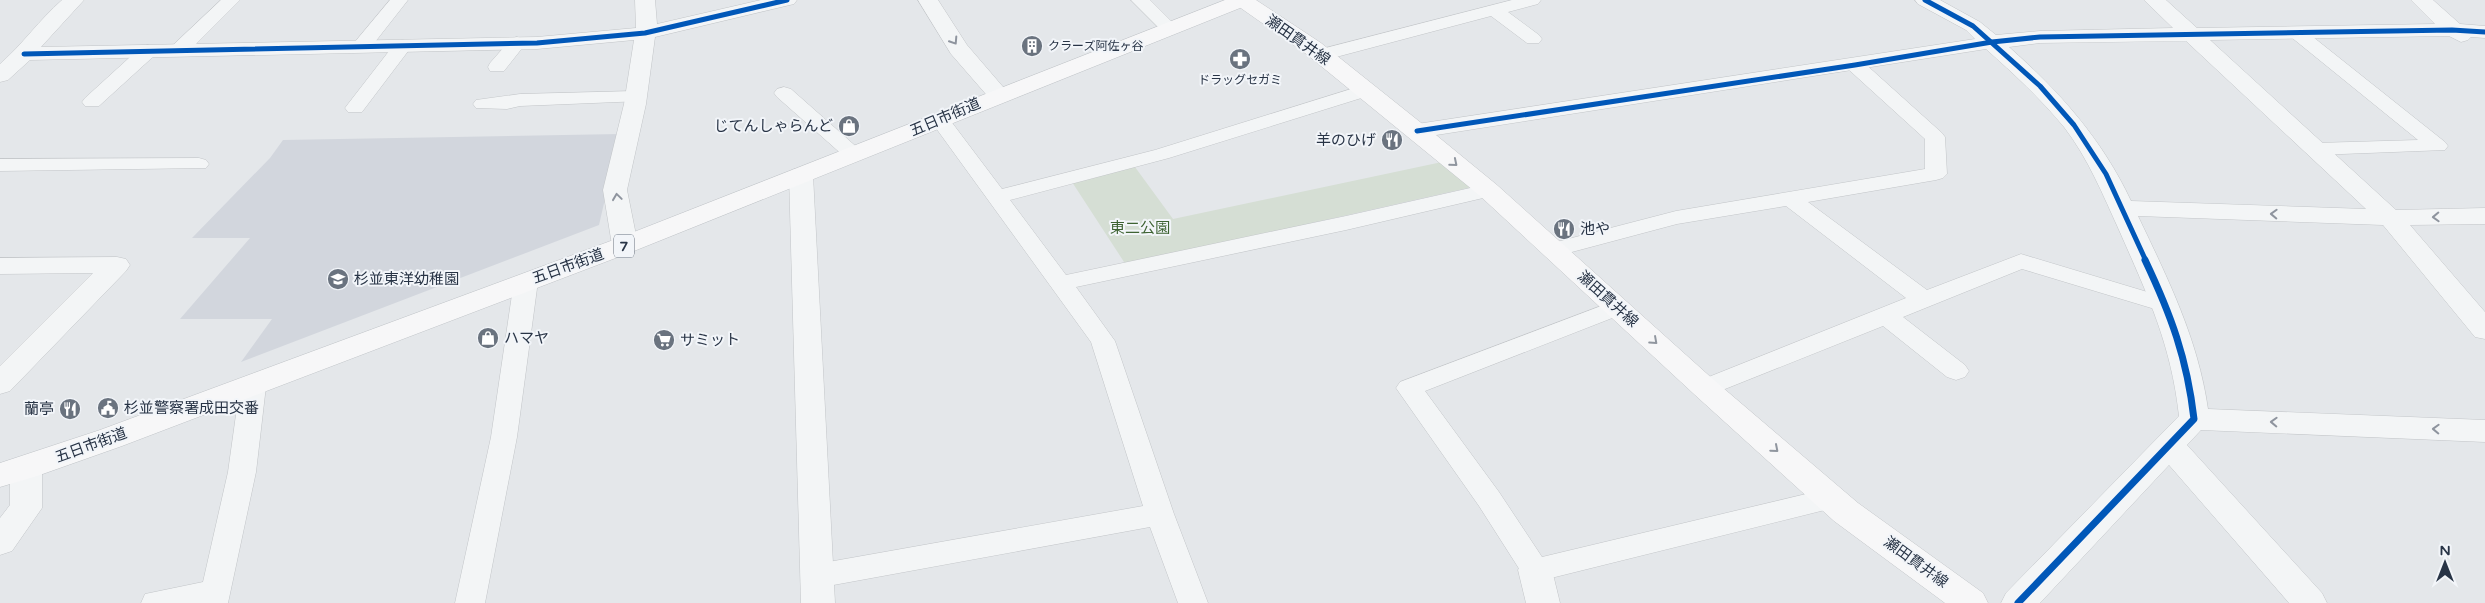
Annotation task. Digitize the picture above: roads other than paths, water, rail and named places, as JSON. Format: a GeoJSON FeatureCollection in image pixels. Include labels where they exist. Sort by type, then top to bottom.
{"type":"FeatureCollection","features":[{"type":"Feature","properties":{"kind":"main road","name":"五日市街道"},"geometry":{"type":"LineString","coordinates":[[13,472],[253,386],[625,245],[1242,0]]}},
{"type":"Feature","properties":{"kind":"main road","name":"瀬田貫井線"},"geometry":{"type":"LineString","coordinates":[[1242,0],[1321,55],[1364,91],[1417,131],[1488,190],[1705,388],[1831,499],[1970,603]]}},
{"type":"Feature","properties":{"kind":"street"},"geometry":{"type":"LineString","coordinates":[[0,74],[25,52],[57,14],[74,0]]}},
{"type":"Feature","properties":{"kind":"street"},"geometry":{"type":"LineString","coordinates":[[625,245],[616,190],[635,97],[647,22],[645,0]]}},
{"type":"Feature","properties":{"kind":"street"},"geometry":{"type":"LineString","coordinates":[[0,45],[25,52],[178,51],[517,43],[645,33],[787,0]]}},
{"type":"Feature","properties":{"kind":"street"},"geometry":{"type":"LineString","coordinates":[[928,0],[959,49],[999,95]]}},
{"type":"Feature","properties":{"kind":"street"},"geometry":{"type":"LineString","coordinates":[[1925,0],[1973,26],[2040,86],[2074,125],[2106,174],[2166,305],[2189,378],[2194,418]]}},
{"type":"Feature","properties":{"kind":"street"},"geometry":{"type":"LineString","coordinates":[[2154,0],[2390,218],[2485,330]]}},
{"type":"Feature","properties":{"kind":"street"},"geometry":{"type":"LineString","coordinates":[[2416,0],[2452,30],[2485,52]]}},
{"type":"Feature","properties":{"kind":"street"},"geometry":{"type":"LineString","coordinates":[[1417,131],[1855,65],[1992,42],[2049,37],[2192,34],[2452,30],[2485,32]]}},
{"type":"Feature","properties":{"kind":"street"},"geometry":{"type":"LineString","coordinates":[[801,175],[818,590]]}},
{"type":"Feature","properties":{"kind":"street"},"geometry":{"type":"LineString","coordinates":[[2121,208],[2390,218],[2485,216]]}},
{"type":"Feature","properties":{"kind":"street"},"geometry":{"type":"LineString","coordinates":[[0,266],[117,265],[2,380]]}},
{"type":"Feature","properties":{"kind":"street"},"geometry":{"type":"LineString","coordinates":[[2018,603],[2088,532],[2194,418],[2485,431]]}},
{"type":"Feature","properties":{"kind":"street"},"geometry":{"type":"LineString","coordinates":[[2168,444],[2310,603]]}},
{"type":"Feature","properties":{"kind":"street"},"geometry":{"type":"LineString","coordinates":[[0,542],[26,508],[13,472]]}},
{"type":"Feature","properties":{"kind":"street"},"geometry":{"type":"LineString","coordinates":[[1535,570],[1543,603]]}},
{"type":"Feature","properties":{"kind":"lane"},"geometry":{"type":"LineString","coordinates":[[178,51],[231,0]]}},
{"type":"Feature","properties":{"kind":"lane"},"geometry":{"type":"LineString","coordinates":[[361,47],[399,0]]}},
{"type":"Feature","properties":{"kind":"lane"},"geometry":{"type":"LineString","coordinates":[[1140,0],[1170,29]]}},
{"type":"Feature","properties":{"kind":"lane"},"geometry":{"type":"LineString","coordinates":[[1321,55],[1532,0]]}},
{"type":"Feature","properties":{"kind":"lane"},"geometry":{"type":"LineString","coordinates":[[1494,10],[1533,39]]}},
{"type":"Feature","properties":{"kind":"lane"},"geometry":{"type":"LineString","coordinates":[[2297,33],[2438,146],[2316,149]]}},
{"type":"Feature","properties":{"kind":"lane"},"geometry":{"type":"LineString","coordinates":[[497,67],[517,43]]}},
{"type":"Feature","properties":{"kind":"lane"},"geometry":{"type":"LineString","coordinates":[[355,108],[403,46]]}},
{"type":"Feature","properties":{"kind":"lane"},"geometry":{"type":"LineString","coordinates":[[92,102],[148,51]]}},
{"type":"Feature","properties":{"kind":"lane"},"geometry":{"type":"LineString","coordinates":[[1553,250],[1676,218],[1936,174],[1935,137],[1855,65]]}},
{"type":"Feature","properties":{"kind":"lane"},"geometry":{"type":"LineString","coordinates":[[995,196],[1162,154],[1364,91]]}},
{"type":"Feature","properties":{"kind":"lane"},"geometry":{"type":"LineString","coordinates":[[784,93],[853,154]]}},
{"type":"Feature","properties":{"kind":"lane"},"geometry":{"type":"LineString","coordinates":[[483,104],[507,103],[520,100],[635,97]]}},
{"type":"Feature","properties":{"kind":"lane"},"geometry":{"type":"LineString","coordinates":[[940,120],[995,196],[1062,283],[1103,342],[1160,514],[1193,603]]}},
{"type":"Feature","properties":{"kind":"lane"},"geometry":{"type":"LineString","coordinates":[[0,165],[200,164]]}},
{"type":"Feature","properties":{"kind":"lane"},"geometry":{"type":"LineString","coordinates":[[1062,283],[1346,224],[1488,190]]}},
{"type":"Feature","properties":{"kind":"lane"},"geometry":{"type":"LineString","coordinates":[[1789,198],[1924,300]]}},
{"type":"Feature","properties":{"kind":"lane"},"geometry":{"type":"LineString","coordinates":[[1705,388],[2021,261],[2166,305]]}},
{"type":"Feature","properties":{"kind":"lane"},"geometry":{"type":"LineString","coordinates":[[470,603],[504,437],[526,281]]}},
{"type":"Feature","properties":{"kind":"lane"},"geometry":{"type":"LineString","coordinates":[[1618,308],[1409,388],[1489,499],[1535,570],[1831,499]]}},
{"type":"Feature","properties":{"kind":"lane"},"geometry":{"type":"LineString","coordinates":[[1885,316],[1956,371]]}},
{"type":"Feature","properties":{"kind":"lane"},"geometry":{"type":"LineString","coordinates":[[156,603],[215,597],[242,472],[253,386]]}},
{"type":"Feature","properties":{"kind":"lane"},"geometry":{"type":"LineString","coordinates":[[818,590],[1160,514]]}},
{"type":"Feature","properties":{"kind":"place","name":"クラーズ阿佐ヶ谷"},"geometry":{"type":"Point","coordinates":[1032,46]}},
{"type":"Feature","properties":{"kind":"place","name":"ドラッグセガミ"},"geometry":{"type":"Point","coordinates":[1240,59]}},
{"type":"Feature","properties":{"kind":"place","name":"じてんしゃらんど"},"geometry":{"type":"Point","coordinates":[849,126]}},
{"type":"Feature","properties":{"kind":"place","name":"羊のひげ"},"geometry":{"type":"Point","coordinates":[1392,140]}},
{"type":"Feature","properties":{"kind":"place","name":"池や"},"geometry":{"type":"Point","coordinates":[1564,229]}},
{"type":"Feature","properties":{"kind":"place","name":"杉並東洋幼稚園"},"geometry":{"type":"Point","coordinates":[338,279]}},
{"type":"Feature","properties":{"kind":"place","name":"ハマヤ"},"geometry":{"type":"Point","coordinates":[488,338]}},
{"type":"Feature","properties":{"kind":"place","name":"サミット"},"geometry":{"type":"Point","coordinates":[664,340]}},
{"type":"Feature","properties":{"kind":"place","name":"杉並警察署成田交番"},"geometry":{"type":"Point","coordinates":[108,408]}},
{"type":"Feature","properties":{"kind":"place","name":"蘭亭"},"geometry":{"type":"Point","coordinates":[70,409]}},
{"type":"Feature","properties":{"kind":"park label","name":"東二公園"},"geometry":{"type":"Point","coordinates":[1140,228]}}]}
